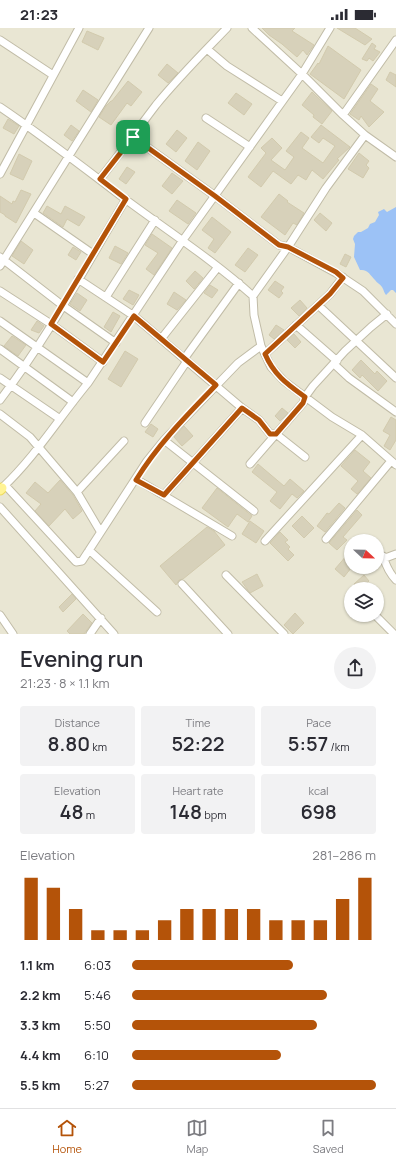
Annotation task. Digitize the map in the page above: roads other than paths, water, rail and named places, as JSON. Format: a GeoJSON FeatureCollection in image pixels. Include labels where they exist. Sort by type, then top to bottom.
{"type":"FeatureCollection","features":[{"type":"Feature","properties":{"kind":"street"},"geometry":{"type":"LineString","coordinates":[[0,174],[79,28]]}},
{"type":"Feature","properties":{"kind":"street"},"geometry":{"type":"LineString","coordinates":[[116,343],[1,261],[34,213],[70,156],[148,28]]}},
{"type":"Feature","properties":{"kind":"street"},"geometry":{"type":"LineString","coordinates":[[100,179],[157,104],[227,28]]}},
{"type":"Feature","properties":{"kind":"street"},"geometry":{"type":"LineString","coordinates":[[252,28],[365,135],[396,157]]}},
{"type":"Feature","properties":{"kind":"street"},"geometry":{"type":"LineString","coordinates":[[261,346],[238,363],[164,440],[147,461],[136,480],[100,531],[82,561],[76,562],[2,488],[38,447],[103,362],[183,240],[302,74],[330,28]]}},
{"type":"Feature","properties":{"kind":"street"},"geometry":{"type":"LineString","coordinates":[[0,40],[53,75]]}},
{"type":"Feature","properties":{"kind":"street"},"geometry":{"type":"LineString","coordinates":[[343,115],[396,40]]}},
{"type":"Feature","properties":{"kind":"street"},"geometry":{"type":"LineString","coordinates":[[207,49],[227,66],[282,101]]}},
{"type":"Feature","properties":{"kind":"street"},"geometry":{"type":"LineString","coordinates":[[0,107],[70,156],[183,240],[239,283],[253,296]]}},
{"type":"Feature","properties":{"kind":"street"},"geometry":{"type":"LineString","coordinates":[[206,118],[250,147]]}},
{"type":"Feature","properties":{"kind":"street"},"geometry":{"type":"LineString","coordinates":[[326,539],[393,463],[362,435],[332,417],[284,382],[271,367],[261,346],[254,315],[253,296],[288,247],[326,188],[365,135]]}},
{"type":"Feature","properties":{"kind":"street"},"geometry":{"type":"LineString","coordinates":[[133,137],[215,196],[279,245],[288,247],[336,272],[363,291],[396,324]]}},
{"type":"Feature","properties":{"kind":"street"},"geometry":{"type":"LineString","coordinates":[[0,400],[11,386],[51,324],[126,199]]}},
{"type":"Feature","properties":{"kind":"street"},"geometry":{"type":"LineString","coordinates":[[34,213],[93,254]]}},
{"type":"Feature","properties":{"kind":"street"},"geometry":{"type":"LineString","coordinates":[[106,297],[155,220]]}},
{"type":"Feature","properties":{"kind":"street"},"geometry":{"type":"LineString","coordinates":[[161,339],[218,267]]}},
{"type":"Feature","properties":{"kind":"street"},"geometry":{"type":"LineString","coordinates":[[265,354],[330,294],[343,278]]}},
{"type":"Feature","properties":{"kind":"street"},"geometry":{"type":"LineString","coordinates":[[78,279],[134,316],[242,408],[259,420],[270,434],[276,434],[305,457]]}},
{"type":"Feature","properties":{"kind":"street"},"geometry":{"type":"LineString","coordinates":[[144,423],[185,360],[239,283]]}},
{"type":"Feature","properties":{"kind":"street"},"geometry":{"type":"LineString","coordinates":[[0,291],[51,324],[103,362]]}},
{"type":"Feature","properties":{"kind":"street"},"geometry":{"type":"LineString","coordinates":[[318,304],[396,378]]}},
{"type":"Feature","properties":{"kind":"street"},"geometry":{"type":"LineString","coordinates":[[250,464],[303,403],[305,397],[313,386],[356,340],[387,314]]}},
{"type":"Feature","properties":{"kind":"street"},"geometry":{"type":"LineString","coordinates":[[0,321],[88,383]]}},
{"type":"Feature","properties":{"kind":"street"},"geometry":{"type":"LineString","coordinates":[[296,325],[335,362],[349,378],[396,412]]}},
{"type":"Feature","properties":{"kind":"street"},"geometry":{"type":"LineString","coordinates":[[0,349],[72,402]]}},
{"type":"Feature","properties":{"kind":"street"},"geometry":{"type":"LineString","coordinates":[[0,378],[60,419]]}},
{"type":"Feature","properties":{"kind":"street"},"geometry":{"type":"LineString","coordinates":[[164,495],[242,408]]}},
{"type":"Feature","properties":{"kind":"street"},"geometry":{"type":"LineString","coordinates":[[0,414],[30,437],[76,492],[100,531]]}},
{"type":"Feature","properties":{"kind":"street"},"geometry":{"type":"LineString","coordinates":[[265,541],[362,435]]}},
{"type":"Feature","properties":{"kind":"street"},"geometry":{"type":"LineString","coordinates":[[164,440],[254,511]]}},
{"type":"Feature","properties":{"kind":"street"},"geometry":{"type":"LineString","coordinates":[[76,492],[124,441]]}},
{"type":"Feature","properties":{"kind":"street"},"geometry":{"type":"LineString","coordinates":[[136,480],[232,536]]}},
{"type":"Feature","properties":{"kind":"street"},"geometry":{"type":"LineString","coordinates":[[0,507],[114,634]]}},
{"type":"Feature","properties":{"kind":"street"},"geometry":{"type":"LineString","coordinates":[[89,550],[157,612]]}},
{"type":"Feature","properties":{"kind":"street"},"geometry":{"type":"LineString","coordinates":[[384,556],[396,554]]}},
{"type":"Feature","properties":{"kind":"street"},"geometry":{"type":"LineString","coordinates":[[384,564],[391,576],[396,580]]}},
{"type":"Feature","properties":{"kind":"street"},"geometry":{"type":"LineString","coordinates":[[226,575],[284,634]]}},
{"type":"Feature","properties":{"kind":"street"},"geometry":{"type":"LineString","coordinates":[[182,584],[228,634]]}},
{"type":"Feature","properties":{"kind":"street"},"geometry":{"type":"LineString","coordinates":[[0,615],[13,634]]}},
{"type":"Feature","properties":{"kind":"street"},"geometry":{"type":"LineString","coordinates":[[90,634],[101,618]]}},
{"type":"Feature","properties":{"kind":"street"},"geometry":{"type":"LineString","coordinates":[[382,622],[394,634]]}},
{"type":"Feature","properties":{"kind":"water"},"geometry":{"type":"Polygon","coordinates":[[[396,207],[396,293],[391,290],[386,295],[381,286],[369,273],[365,270],[360,270],[354,257],[355,244],[353,239],[358,232],[368,228],[370,224],[375,222],[379,215],[378,212],[384,209],[387,212],[396,207]]]}}]}
